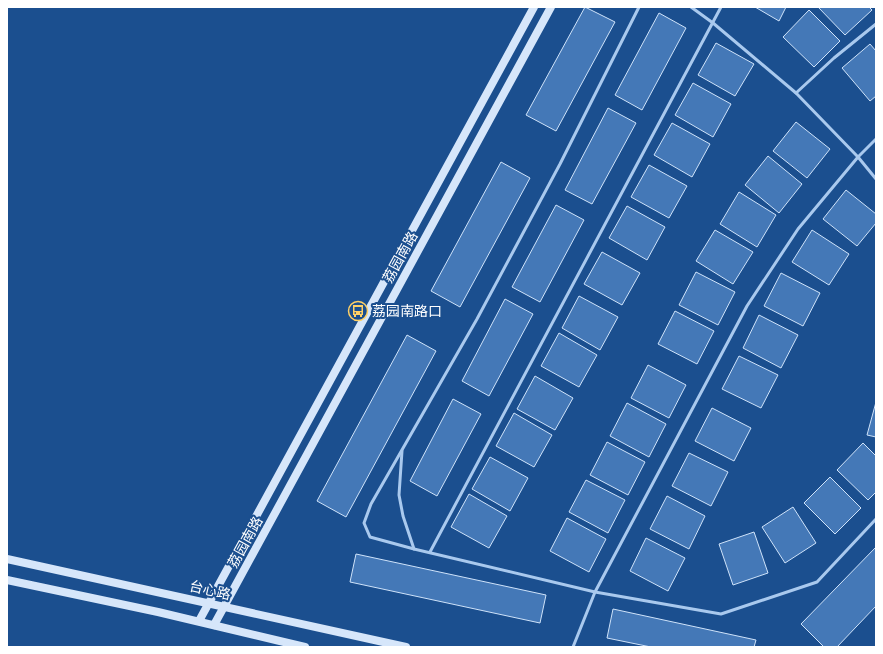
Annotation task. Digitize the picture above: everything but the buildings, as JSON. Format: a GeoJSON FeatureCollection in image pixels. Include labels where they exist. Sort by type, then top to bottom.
{"type":"FeatureCollection","features":[{"type":"Feature","properties":{"kind":"main road","name":"荔园南路"},"geometry":{"type":"LineString","coordinates":[[199,622],[534,7]]}},
{"type":"Feature","properties":{"kind":"main road","name":"荔园南路"},"geometry":{"type":"LineString","coordinates":[[214,625],[551,7]]}},
{"type":"Feature","properties":{"kind":"main road","name":"台心路"},"geometry":{"type":"LineString","coordinates":[[7,559],[406,647]]}},
{"type":"Feature","properties":{"kind":"main road"},"geometry":{"type":"LineString","coordinates":[[7,580],[214,625],[305,647]]}},
{"type":"Feature","properties":{"kind":"lane"},"geometry":{"type":"LineString","coordinates":[[639,7],[560,164],[477,319],[371,504],[364,523],[370,537],[414,549],[595,592],[721,614],[817,582],[876,519]]}},
{"type":"Feature","properties":{"kind":"lane"},"geometry":{"type":"LineString","coordinates":[[691,7],[713,23],[796,93],[858,157],[876,179]]}},
{"type":"Feature","properties":{"kind":"lane"},"geometry":{"type":"LineString","coordinates":[[430,552],[722,7]]}},
{"type":"Feature","properties":{"kind":"lane"},"geometry":{"type":"LineString","coordinates":[[796,93],[834,58],[876,24]]}},
{"type":"Feature","properties":{"kind":"lane"},"geometry":{"type":"LineString","coordinates":[[573,647],[595,592],[747,306],[798,229],[858,157],[876,139]]}},
{"type":"Feature","properties":{"kind":"lane"},"geometry":{"type":"LineString","coordinates":[[402,450],[399,495],[403,516],[414,549]]}},
{"type":"Feature","properties":{"kind":"place","name":"荔园南路口"},"geometry":{"type":"Point","coordinates":[358,311]}}]}
